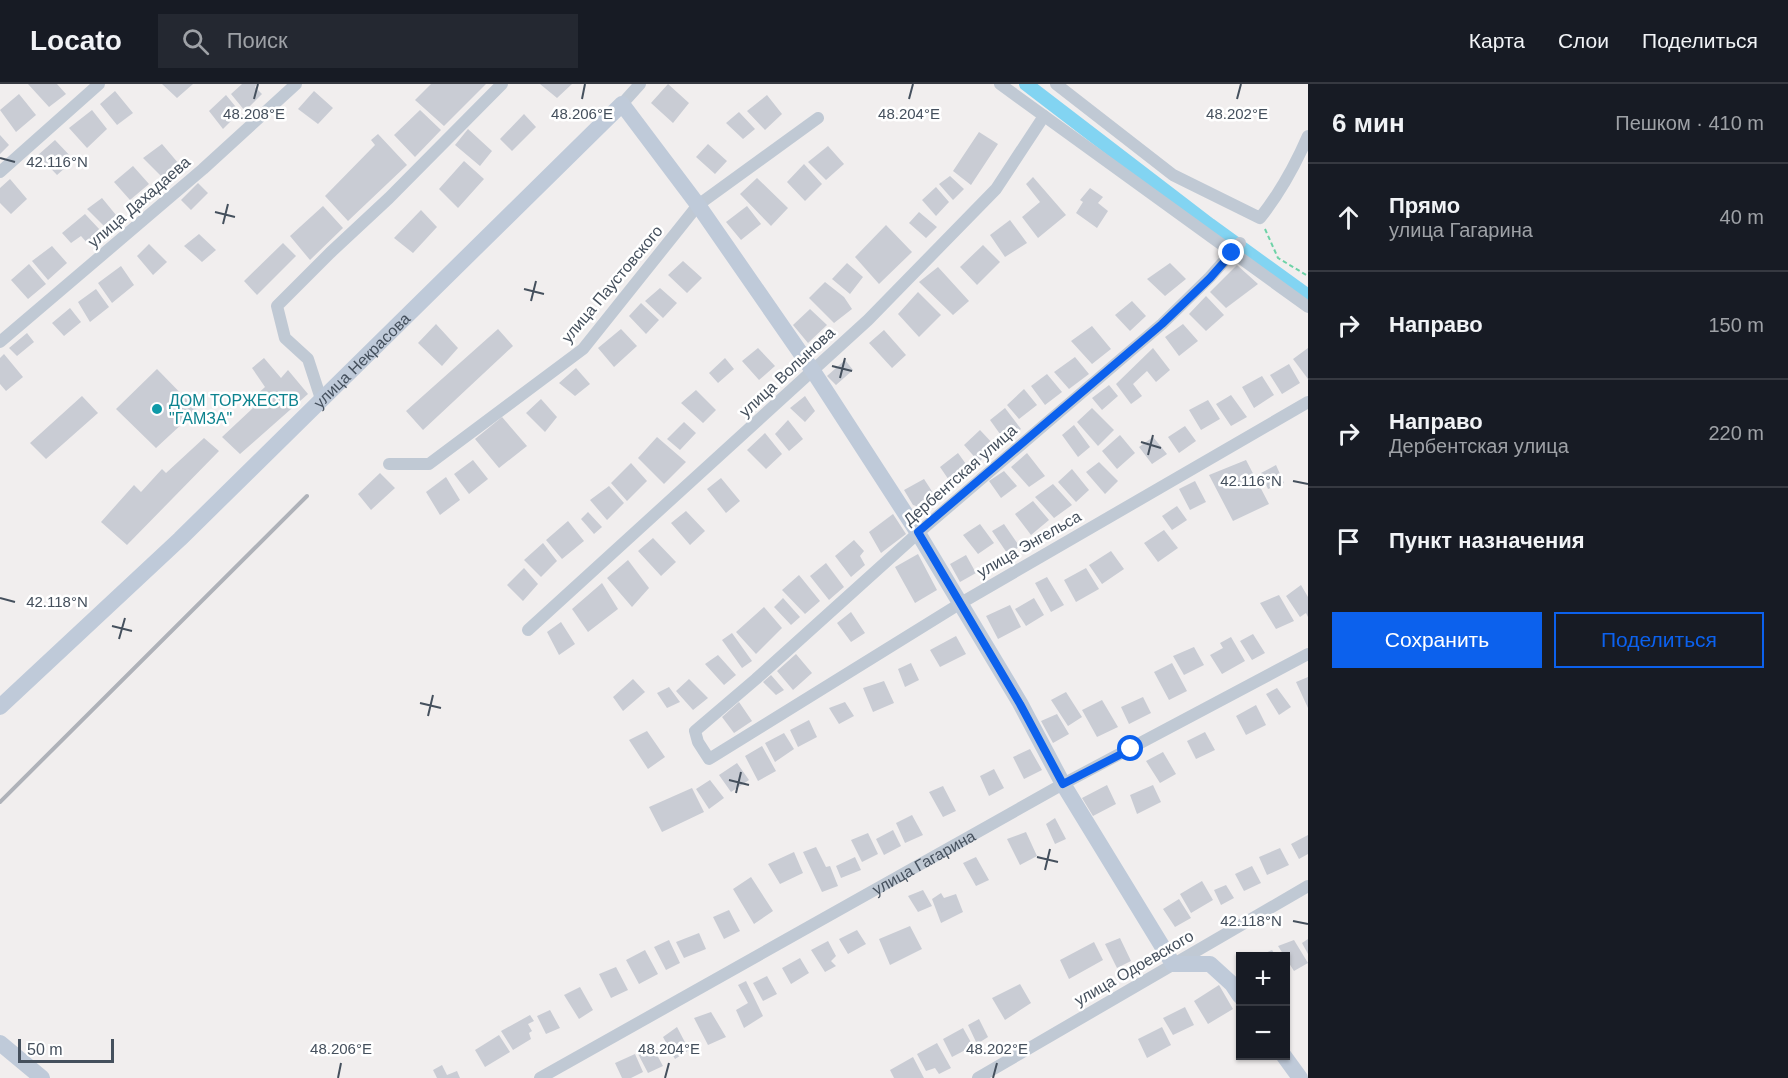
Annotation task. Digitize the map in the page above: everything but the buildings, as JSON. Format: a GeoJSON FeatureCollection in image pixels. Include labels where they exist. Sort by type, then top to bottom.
{"type":"FeatureCollection","features":[{"type":"Feature","properties":{"kind":"street"},"geometry":{"type":"LineString","coordinates":[[0,172],[99,84]]}},
{"type":"Feature","properties":{"kind":"street","name":"улица Дахадаева"},"geometry":{"type":"LineString","coordinates":[[0,342],[203,169],[296,84]]}},
{"type":"Feature","properties":{"kind":"street"},"geometry":{"type":"LineString","coordinates":[[321,399],[308,359],[285,338],[277,306],[502,84]]}},
{"type":"Feature","properties":{"kind":"street","name":"улица Некрасова"},"geometry":{"type":"LineString","coordinates":[[0,707],[180,539],[640,84]]}},
{"type":"Feature","properties":{"kind":"street"},"geometry":{"type":"LineString","coordinates":[[1000,84],[1236,248],[1308,307]]}},
{"type":"Feature","properties":{"kind":"street"},"geometry":{"type":"LineString","coordinates":[[1056,84],[1173,176],[1260,218],[1286,182],[1308,136]]}},
{"type":"Feature","properties":{"kind":"street"},"geometry":{"type":"LineString","coordinates":[[622,104],[698,205],[813,371],[918,532],[1020,704],[1063,784],[1173,964],[1210,964],[1236,990]]}},
{"type":"Feature","properties":{"kind":"street","name":"улица Волынова"},"geometry":{"type":"LineString","coordinates":[[528,630],[868,320],[996,189],[1044,116]]}},
{"type":"Feature","properties":{"kind":"street","name":"улица Паустовского"},"geometry":{"type":"LineString","coordinates":[[389,464],[429,464],[583,349],[698,205],[818,118]]}},
{"type":"Feature","properties":{"kind":"street","name":"Дербентская улица"},"geometry":{"type":"LineString","coordinates":[[709,759],[698,742],[695,731],[756,679],[918,532],[1162,324],[1210,278],[1236,248]]}},
{"type":"Feature","properties":{"kind":"street","name":"улица Энгельса"},"geometry":{"type":"LineString","coordinates":[[709,759],[961,603],[1308,402]]}},
{"type":"Feature","properties":{"kind":"street","name":"улица Гагарина"},"geometry":{"type":"LineString","coordinates":[[540,1078],[1063,784],[1308,654]]}},
{"type":"Feature","properties":{"kind":"street","name":"улица Одоевского"},"geometry":{"type":"LineString","coordinates":[[978,1078],[1308,886]]}},
{"type":"Feature","properties":{"kind":"street"},"geometry":{"type":"LineString","coordinates":[[0,1043],[42,1078]]}},
{"type":"Feature","properties":{"kind":"street"},"geometry":{"type":"LineString","coordinates":[[1287,1060],[1300,1078]]}},
{"type":"Feature","properties":{"kind":"path"},"geometry":{"type":"LineString","coordinates":[[1260,218],[1278,258],[1308,276]]}},
{"type":"Feature","properties":{"kind":"waterway"},"geometry":{"type":"LineString","coordinates":[[1026,84],[1210,225],[1308,296]]}},
{"type":"Feature","properties":{"kind":"railway"},"geometry":{"type":"LineString","coordinates":[[0,802],[307,496]]}},
{"type":"Feature","properties":{"kind":"place","name":"ДОМ ТОРЖЕСТВ \"ГАМЗА\""},"geometry":{"type":"Point","coordinates":[157,409]}},
{"type":"Feature","properties":{"kind":"route"},"geometry":{"type":"LineString","coordinates":[[1131,749],[1063,784],[1020,704],[918,532],[1162,324],[1210,278],[1232,253]]}}]}
